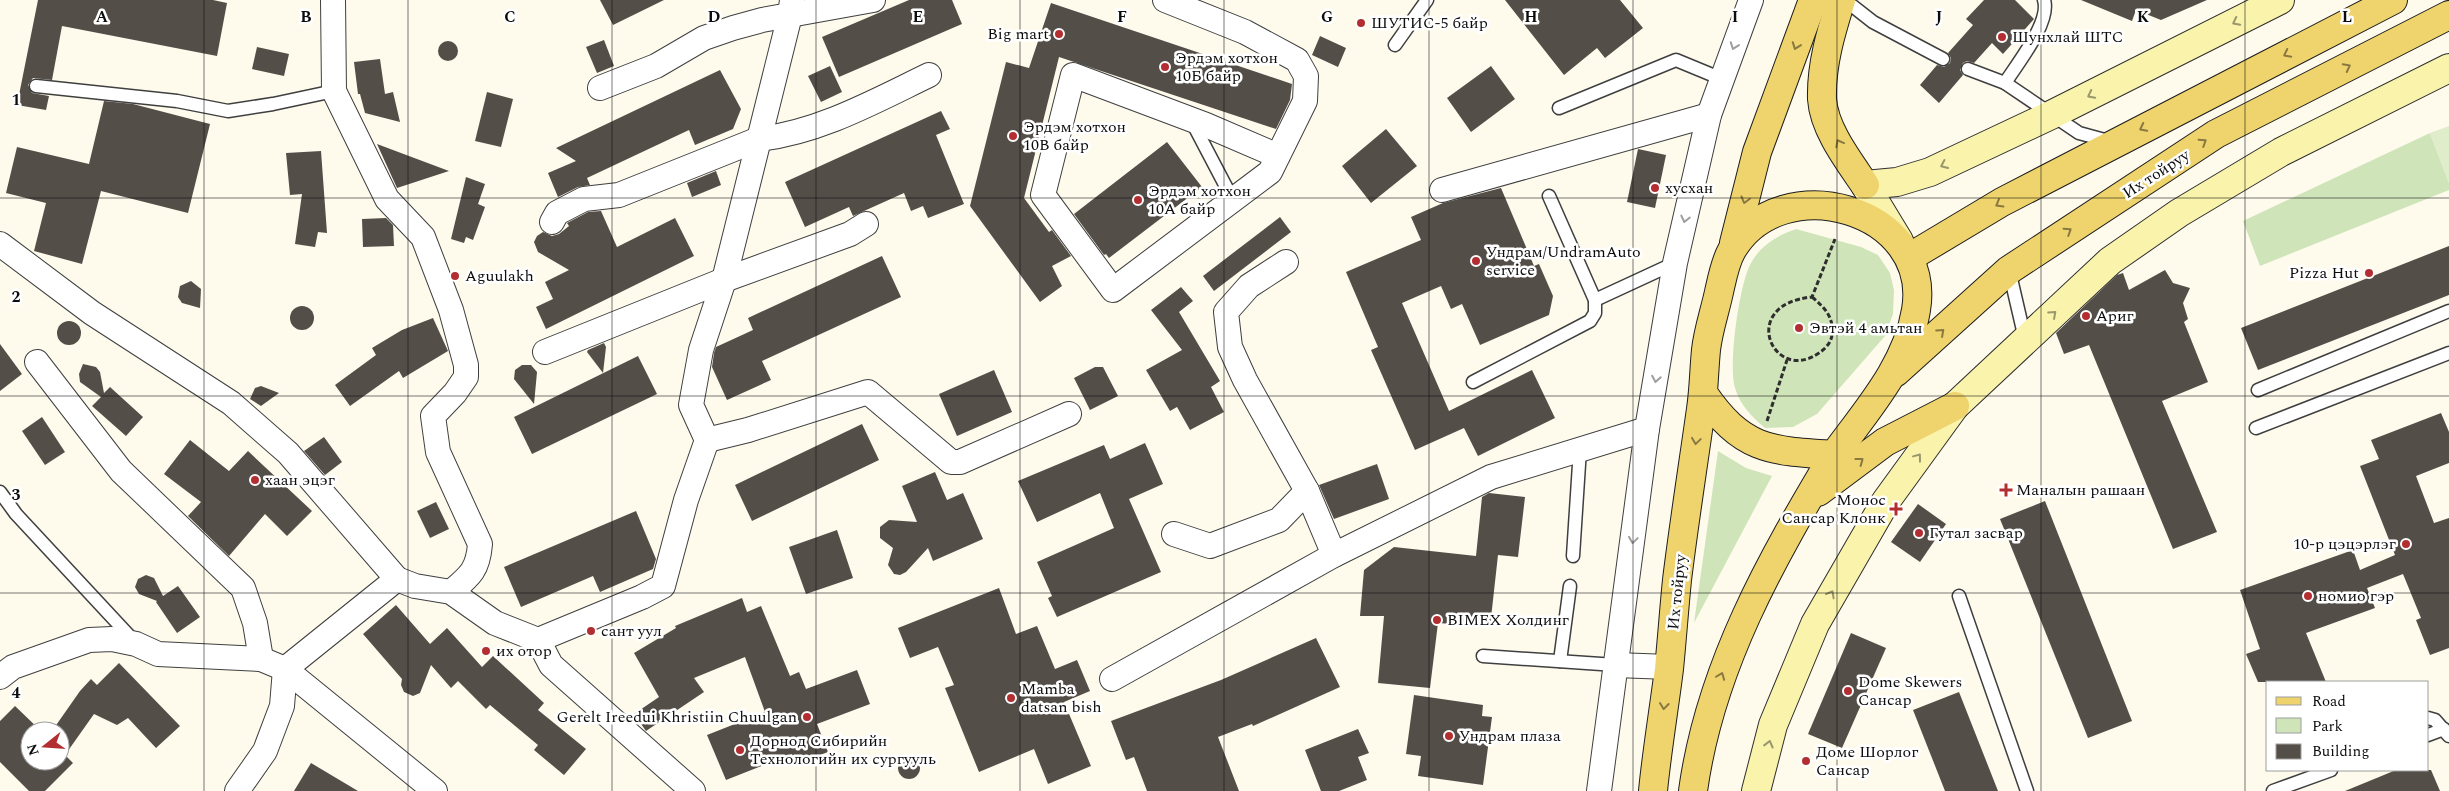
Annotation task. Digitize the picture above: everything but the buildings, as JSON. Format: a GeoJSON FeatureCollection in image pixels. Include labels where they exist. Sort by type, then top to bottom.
{"type":"FeatureCollection","features":[{"type":"Feature","properties":{"kind":"main road","name":"Их тойруу"},"geometry":{"type":"LineString","coordinates":[[1653,791],[1669,667],[1677,581],[1703,392],[1706,348],[1722,280],[1732,250],[1757,152],[1813,0]]}},
{"type":"Feature","properties":{"kind":"main road"},"geometry":{"type":"LineString","coordinates":[[1841,0],[1827,46],[1822,99],[1830,126],[1865,185]]}},
{"type":"Feature","properties":{"kind":"main road"},"geometry":{"type":"LineString","coordinates":[[1904,249],[2002,202],[2393,0]]}},
{"type":"Feature","properties":{"kind":"main road","name":"Их тойруу"},"geometry":{"type":"LineString","coordinates":[[1892,376],[2009,270],[2216,134],[2449,15]]}},
{"type":"Feature","properties":{"kind":"main road"},"geometry":{"type":"LineString","coordinates":[[1693,791],[1698,752],[1717,684],[1734,640],[1781,544],[1806,500],[1834,455],[1892,376],[1913,325],[1918,292],[1904,249],[1883,227],[1848,210],[1796,206],[1772,212],[1752,226],[1732,250]]}},
{"type":"Feature","properties":{"kind":"main road"},"geometry":{"type":"LineString","coordinates":[[1703,392],[1719,416],[1748,440],[1762,447],[1786,452],[1834,455]]}},
{"type":"Feature","properties":{"kind":"main road"},"geometry":{"type":"LineString","coordinates":[[1806,500],[1885,442],[1955,406]]}},
{"type":"Feature","properties":{"kind":"street"},"geometry":{"type":"LineString","coordinates":[[333,0],[334,91],[387,199],[422,237],[451,310],[466,365],[466,377],[455,393],[433,416],[438,452],[480,544],[479,560],[472,575],[451,592]]}},
{"type":"Feature","properties":{"kind":"street"},"geometry":{"type":"LineString","coordinates":[[600,88],[656,66],[704,38],[791,7],[872,0]]}},
{"type":"Feature","properties":{"kind":"street"},"geometry":{"type":"LineString","coordinates":[[1165,0],[1245,32],[1297,60],[1306,76],[1305,101],[1278,156],[1270,172],[1113,290],[1043,196],[1073,75],[1190,118],[1278,156]]}},
{"type":"Feature","properties":{"kind":"street"},"geometry":{"type":"LineString","coordinates":[[1599,791],[1647,429],[1675,263],[1709,115],[1750,0]]}},
{"type":"Feature","properties":{"kind":"street"},"geometry":{"type":"LineString","coordinates":[[1904,249],[1865,185],[1897,182],[1930,172],[2051,115],[2280,0]]}},
{"type":"Feature","properties":{"kind":"street"},"geometry":{"type":"LineString","coordinates":[[538,640],[642,597],[663,586],[686,500],[707,440],[690,406],[701,350],[724,280],[791,7]]}},
{"type":"Feature","properties":{"kind":"street"},"geometry":{"type":"LineString","coordinates":[[1756,791],[1773,725],[1815,624],[1886,501],[1955,406],[2110,261],[2179,214],[2281,152],[2449,68]]}},
{"type":"Feature","properties":{"kind":"street"},"geometry":{"type":"LineString","coordinates":[[552,222],[557,212],[584,199],[619,195],[759,139],[780,137],[837,118],[930,76]]}},
{"type":"Feature","properties":{"kind":"street"},"geometry":{"type":"LineString","coordinates":[[1442,190],[1709,115]]}},
{"type":"Feature","properties":{"kind":"street"},"geometry":{"type":"LineString","coordinates":[[546,352],[724,280],[850,234],[866,224]]}},
{"type":"Feature","properties":{"kind":"street"},"geometry":{"type":"LineString","coordinates":[[0,244],[92,313],[231,403],[288,453],[397,579],[416,586],[451,592],[494,622],[538,640],[551,665],[693,791]]}},
{"type":"Feature","properties":{"kind":"street"},"geometry":{"type":"LineString","coordinates":[[1286,262],[1249,286],[1226,312],[1230,347],[1245,380],[1307,491],[1334,555]]}},
{"type":"Feature","properties":{"kind":"street"},"geometry":{"type":"LineString","coordinates":[[37,362],[121,471],[243,588],[255,623],[261,659]]}},
{"type":"Feature","properties":{"kind":"street"},"geometry":{"type":"LineString","coordinates":[[707,440],[748,430],[868,392],[951,462],[960,462],[1069,414]]}},
{"type":"Feature","properties":{"kind":"street"},"geometry":{"type":"LineString","coordinates":[[1112,679],[1334,555],[1491,476],[1647,429]]}},
{"type":"Feature","properties":{"kind":"street"},"geometry":{"type":"LineString","coordinates":[[1174,534],[1210,546],[1279,520],[1307,491]]}},
{"type":"Feature","properties":{"kind":"street"},"geometry":{"type":"LineString","coordinates":[[237,791],[265,751],[282,706],[285,669],[397,579]]}},
{"type":"Feature","properties":{"kind":"street"},"geometry":{"type":"LineString","coordinates":[[0,677],[13,667],[89,640],[112,639],[136,644],[158,654],[261,659],[285,669],[435,791]]}},
{"type":"Feature","properties":{"kind":"street"},"geometry":{"type":"LineString","coordinates":[[1616,665],[1669,667]]}},
{"type":"Feature","properties":{"kind":"lane"},"geometry":{"type":"LineString","coordinates":[[1395,45],[1427,0]]}},
{"type":"Feature","properties":{"kind":"lane"},"geometry":{"type":"LineString","coordinates":[[1845,0],[1873,22],[1943,58]]}},
{"type":"Feature","properties":{"kind":"lane"},"geometry":{"type":"LineString","coordinates":[[2005,83],[2042,22],[2046,8],[2044,0]]}},
{"type":"Feature","properties":{"kind":"lane"},"geometry":{"type":"LineString","coordinates":[[1559,108],[1676,60],[1722,79]]}},
{"type":"Feature","properties":{"kind":"lane"},"geometry":{"type":"LineString","coordinates":[[1968,70],[2005,83],[2079,134],[2115,143]]}},
{"type":"Feature","properties":{"kind":"lane"},"geometry":{"type":"LineString","coordinates":[[36,86],[177,101],[228,111],[334,91]]}},
{"type":"Feature","properties":{"kind":"lane"},"geometry":{"type":"LineString","coordinates":[[1190,118],[1233,200]]}},
{"type":"Feature","properties":{"kind":"lane"},"geometry":{"type":"LineString","coordinates":[[1473,382],[1590,321],[1595,313],[1595,300],[1549,196]]}},
{"type":"Feature","properties":{"kind":"lane"},"geometry":{"type":"LineString","coordinates":[[1595,300],[1675,263]]}},
{"type":"Feature","properties":{"kind":"lane"},"geometry":{"type":"LineString","coordinates":[[2009,270],[2025,339]]}},
{"type":"Feature","properties":{"kind":"lane"},"geometry":{"type":"LineString","coordinates":[[2258,390],[2449,311]]}},
{"type":"Feature","properties":{"kind":"lane"},"geometry":{"type":"LineString","coordinates":[[2256,428],[2449,353]]}},
{"type":"Feature","properties":{"kind":"lane"},"geometry":{"type":"LineString","coordinates":[[1573,556],[1580,449]]}},
{"type":"Feature","properties":{"kind":"lane"},"geometry":{"type":"LineString","coordinates":[[0,492],[16,514],[136,644]]}},
{"type":"Feature","properties":{"kind":"lane"},"geometry":{"type":"LineString","coordinates":[[1560,661],[1570,586]]}},
{"type":"Feature","properties":{"kind":"lane"},"geometry":{"type":"LineString","coordinates":[[1958,596],[2027,791]]}},
{"type":"Feature","properties":{"kind":"lane"},"geometry":{"type":"LineString","coordinates":[[1483,656],[1616,665]]}},
{"type":"Feature","properties":{"kind":"lane"},"geometry":{"type":"LineString","coordinates":[[2429,718],[2435,720],[2447,732]]}},
{"type":"Feature","properties":{"kind":"lane"},"geometry":{"type":"LineString","coordinates":[[2429,735],[2447,732]]}},
{"type":"Feature","properties":{"kind":"lane"},"geometry":{"type":"LineString","coordinates":[[2273,791],[2328,771]]}},
{"type":"Feature","properties":{"kind":"path"},"geometry":{"type":"LineString","coordinates":[[1812,297],[1835,238]]}},
{"type":"Feature","properties":{"kind":"path"},"geometry":{"type":"LineString","coordinates":[[1812,297],[1826,309],[1832,323],[1832,338],[1826,349],[1813,358],[1798,361],[1787,360],[1776,351],[1770,341],[1768,328],[1772,316],[1781,306],[1796,298],[1812,297]]}},
{"type":"Feature","properties":{"kind":"path"},"geometry":{"type":"LineString","coordinates":[[1764,428],[1787,360]]}},
{"type":"Feature","properties":{"kind":"green space"},"geometry":{"type":"Polygon","coordinates":[[[2449,126],[2449,183],[2430,133],[2449,126]]]}},
{"type":"Feature","properties":{"kind":"green space"},"geometry":{"type":"Polygon","coordinates":[[[2430,133],[2449,183],[2449,190],[2260,266],[2243,221],[2430,133]]]}},
{"type":"Feature","properties":{"kind":"green space"},"geometry":{"type":"Polygon","coordinates":[[[1796,229],[1861,247],[1878,255],[1890,273],[1894,290],[1893,314],[1885,336],[1817,414],[1793,427],[1765,428],[1747,410],[1735,388],[1733,362],[1736,325],[1742,288],[1751,263],[1770,242],[1796,229]]]}},
{"type":"Feature","properties":{"kind":"green space"},"geometry":{"type":"Polygon","coordinates":[[[1718,451],[1746,468],[1772,476],[1694,623],[1718,451]]]}},
{"type":"Feature","properties":{"kind":"place","name":"ШУТИС-5 байр"},"geometry":{"type":"Point","coordinates":[1361,23]}},
{"type":"Feature","properties":{"kind":"place","name":"Big mart"},"geometry":{"type":"Point","coordinates":[1059,34]}},
{"type":"Feature","properties":{"kind":"place","name":"Шунхлай ШТС"},"geometry":{"type":"Point","coordinates":[2002,37]}},
{"type":"Feature","properties":{"kind":"place","name":"Эрдэм хотхон 10Б байр"},"geometry":{"type":"Point","coordinates":[1165,67]}},
{"type":"Feature","properties":{"kind":"place","name":"Эрдэм хотхон 10В байр"},"geometry":{"type":"Point","coordinates":[1013,136]}},
{"type":"Feature","properties":{"kind":"place","name":"хусхан"},"geometry":{"type":"Point","coordinates":[1655,188]}},
{"type":"Feature","properties":{"kind":"place","name":"Эрдэм хотхон 10А байр"},"geometry":{"type":"Point","coordinates":[1138,200]}},
{"type":"Feature","properties":{"kind":"place","name":"Ундрам/UndramAuto service"},"geometry":{"type":"Point","coordinates":[1476,261]}},
{"type":"Feature","properties":{"kind":"place","name":"Pizza Hut"},"geometry":{"type":"Point","coordinates":[2369,273]}},
{"type":"Feature","properties":{"kind":"place","name":"Aguulakh"},"geometry":{"type":"Point","coordinates":[455,276]}},
{"type":"Feature","properties":{"kind":"place","name":"Ариг"},"geometry":{"type":"Point","coordinates":[2086,316]}},
{"type":"Feature","properties":{"kind":"place","name":"Эвтэй 4 амьтан"},"geometry":{"type":"Point","coordinates":[1799,328]}},
{"type":"Feature","properties":{"kind":"place","name":"хаан эцэг"},"geometry":{"type":"Point","coordinates":[255,480]}},
{"type":"Feature","properties":{"kind":"place","name":"Маналын рашаан"},"geometry":{"type":"Point","coordinates":[2006,490]}},
{"type":"Feature","properties":{"kind":"place","name":"Монос Сансар Клонк"},"geometry":{"type":"Point","coordinates":[1896,509]}},
{"type":"Feature","properties":{"kind":"place","name":"Гутал засвар"},"geometry":{"type":"Point","coordinates":[1919,533]}},
{"type":"Feature","properties":{"kind":"place","name":"10-р цэцэрлэг"},"geometry":{"type":"Point","coordinates":[2406,544]}},
{"type":"Feature","properties":{"kind":"place","name":"номио гэр"},"geometry":{"type":"Point","coordinates":[2308,596]}},
{"type":"Feature","properties":{"kind":"place","name":"BIMEX Холдинг"},"geometry":{"type":"Point","coordinates":[1437,620]}},
{"type":"Feature","properties":{"kind":"place","name":"сант уул"},"geometry":{"type":"Point","coordinates":[591,631]}},
{"type":"Feature","properties":{"kind":"place","name":"их отор"},"geometry":{"type":"Point","coordinates":[486,651]}},
{"type":"Feature","properties":{"kind":"place","name":"Dome Skewers Сансар"},"geometry":{"type":"Point","coordinates":[1848,691]}},
{"type":"Feature","properties":{"kind":"place","name":"Mamba datsan bish"},"geometry":{"type":"Point","coordinates":[1011,698]}},
{"type":"Feature","properties":{"kind":"place","name":"Gerelt Ireedui Khristiin Chuulgan"},"geometry":{"type":"Point","coordinates":[807,717]}},
{"type":"Feature","properties":{"kind":"place","name":"Ундрам плаза"},"geometry":{"type":"Point","coordinates":[1449,736]}},
{"type":"Feature","properties":{"kind":"place","name":"Дорнод Сибирийн Технологийн их сургууль"},"geometry":{"type":"Point","coordinates":[740,750]}},
{"type":"Feature","properties":{"kind":"place","name":"Доме Шорлог Сансар"},"geometry":{"type":"Point","coordinates":[1806,761]}}]}
